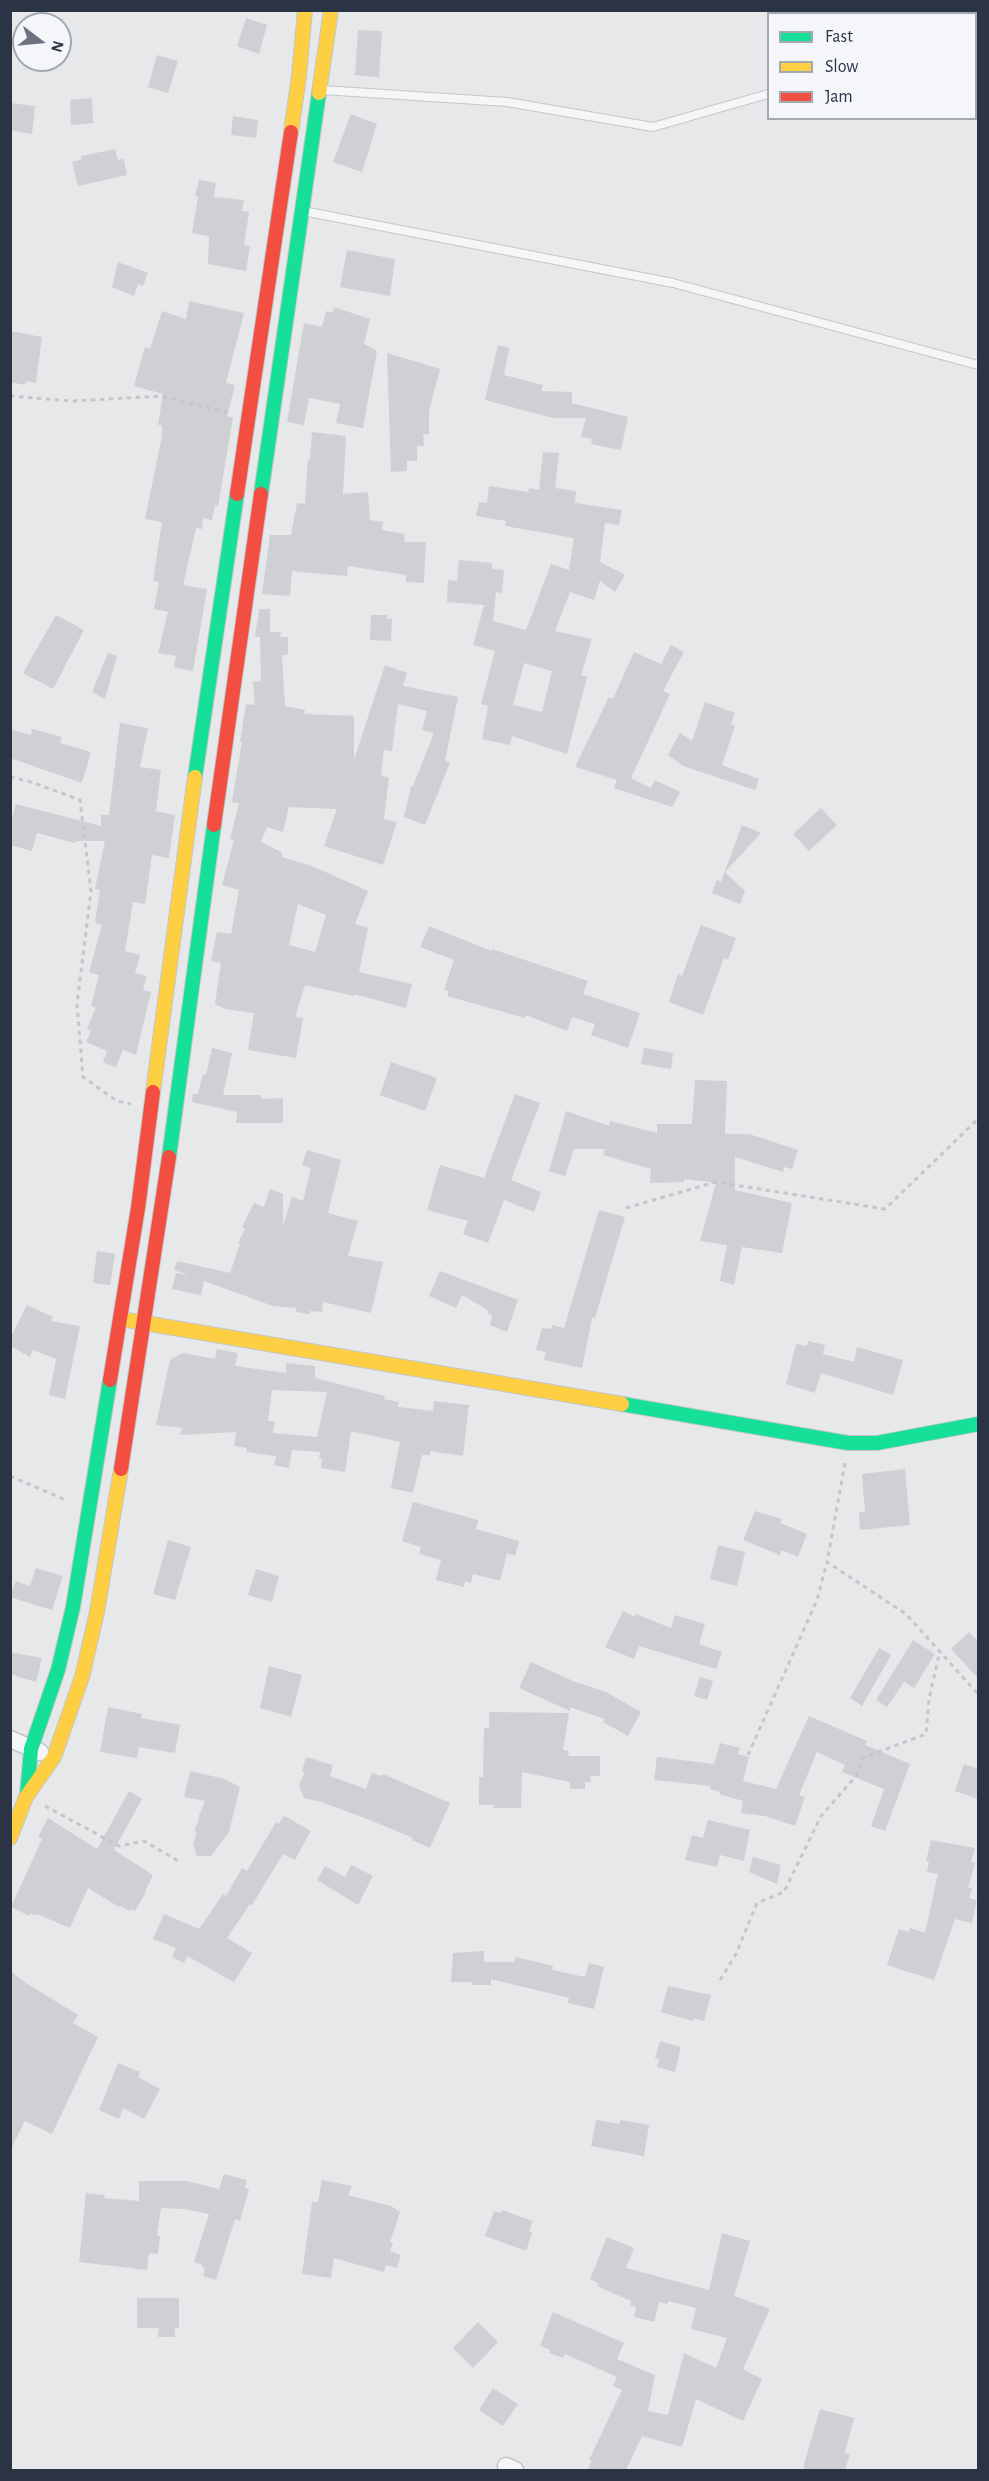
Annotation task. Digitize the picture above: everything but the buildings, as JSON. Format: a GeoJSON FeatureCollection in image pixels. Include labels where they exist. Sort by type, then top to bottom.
{"type":"FeatureCollection","features":[{"type":"Feature","properties":{"kind":"main road"},"geometry":{"type":"LineString","coordinates":[[10,1838],[26,1797],[54,1757],[82,1677],[97,1611],[162,1212],[227,723],[291,208],[305,10]]}},
{"type":"Feature","properties":{"kind":"main road"},"geometry":{"type":"LineString","coordinates":[[26,1797],[31,1749],[58,1670],[73,1606],[138,1208],[201,731],[248,417],[291,208],[321,90],[325,12]]}},
{"type":"Feature","properties":{"kind":"main road"},"geometry":{"type":"LineString","coordinates":[[120,1319],[848,1443],[877,1443],[978,1424]]}},
{"type":"Feature","properties":{"kind":"street"},"geometry":{"type":"LineString","coordinates":[[10,1739],[54,1757]]}},
{"type":"Feature","properties":{"kind":"lane"},"geometry":{"type":"LineString","coordinates":[[321,90],[507,102],[653,127],[767,94]]}},
{"type":"Feature","properties":{"kind":"lane"},"geometry":{"type":"LineString","coordinates":[[291,208],[674,283],[978,365]]}},
{"type":"Feature","properties":{"kind":"path"},"geometry":{"type":"LineString","coordinates":[[10,396],[71,401],[161,396],[248,417]]}},
{"type":"Feature","properties":{"kind":"path"},"geometry":{"type":"LineString","coordinates":[[10,777],[32,782],[80,800],[92,891],[77,1004],[83,1077],[117,1101],[151,1107]]}},
{"type":"Feature","properties":{"kind":"path"},"geometry":{"type":"LineString","coordinates":[[626,1209],[716,1182],[885,1209],[978,1119]]}},
{"type":"Feature","properties":{"kind":"path"},"geometry":{"type":"LineString","coordinates":[[748,1755],[817,1600],[827,1562],[848,1443]]}},
{"type":"Feature","properties":{"kind":"path"},"geometry":{"type":"LineString","coordinates":[[10,1476],[89,1510]]}},
{"type":"Feature","properties":{"kind":"path"},"geometry":{"type":"LineString","coordinates":[[827,1562],[906,1614],[978,1694]]}},
{"type":"Feature","properties":{"kind":"path"},"geometry":{"type":"LineString","coordinates":[[720,1980],[736,1954],[757,1903],[784,1892],[821,1815],[856,1776],[862,1758],[926,1734],[929,1699],[940,1652]]}},
{"type":"Feature","properties":{"kind":"path"},"geometry":{"type":"LineString","coordinates":[[26,1797],[119,1846],[144,1841],[180,1862]]}},
{"type":"Feature","properties":{"kind":"traffic: fast"},"geometry":{"type":"LineString","coordinates":[[261,494],[319,93]]}},
{"type":"Feature","properties":{"kind":"traffic: fast"},"geometry":{"type":"LineString","coordinates":[[195,777],[237,494]]}},
{"type":"Feature","properties":{"kind":"traffic: fast"},"geometry":{"type":"LineString","coordinates":[[169,1157],[214,825]]}},
{"type":"Feature","properties":{"kind":"traffic: fast"},"geometry":{"type":"LineString","coordinates":[[27,1794],[31,1749],[58,1670],[73,1607],[110,1380]]}},
{"type":"Feature","properties":{"kind":"traffic: fast"},"geometry":{"type":"LineString","coordinates":[[622,1404],[848,1443],[877,1443],[978,1424]]}},
{"type":"Feature","properties":{"kind":"traffic: slow"},"geometry":{"type":"LineString","coordinates":[[291,132],[305,10]]}},
{"type":"Feature","properties":{"kind":"traffic: slow"},"geometry":{"type":"LineString","coordinates":[[319,93],[331,10]]}},
{"type":"Feature","properties":{"kind":"traffic: slow"},"geometry":{"type":"LineString","coordinates":[[153,1092],[195,777]]}},
{"type":"Feature","properties":{"kind":"traffic: slow"},"geometry":{"type":"LineString","coordinates":[[127,1320],[622,1404]]}},
{"type":"Feature","properties":{"kind":"traffic: slow"},"geometry":{"type":"LineString","coordinates":[[10,1838],[26,1797],[54,1757],[82,1677],[97,1612],[121,1469]]}},
{"type":"Feature","properties":{"kind":"traffic: jam"},"geometry":{"type":"LineString","coordinates":[[237,494],[291,132]]}},
{"type":"Feature","properties":{"kind":"traffic: jam"},"geometry":{"type":"LineString","coordinates":[[214,825],[261,494]]}},
{"type":"Feature","properties":{"kind":"traffic: jam"},"geometry":{"type":"LineString","coordinates":[[110,1380],[138,1208],[153,1092]]}},
{"type":"Feature","properties":{"kind":"traffic: jam"},"geometry":{"type":"LineString","coordinates":[[121,1469],[169,1157]]}}]}
